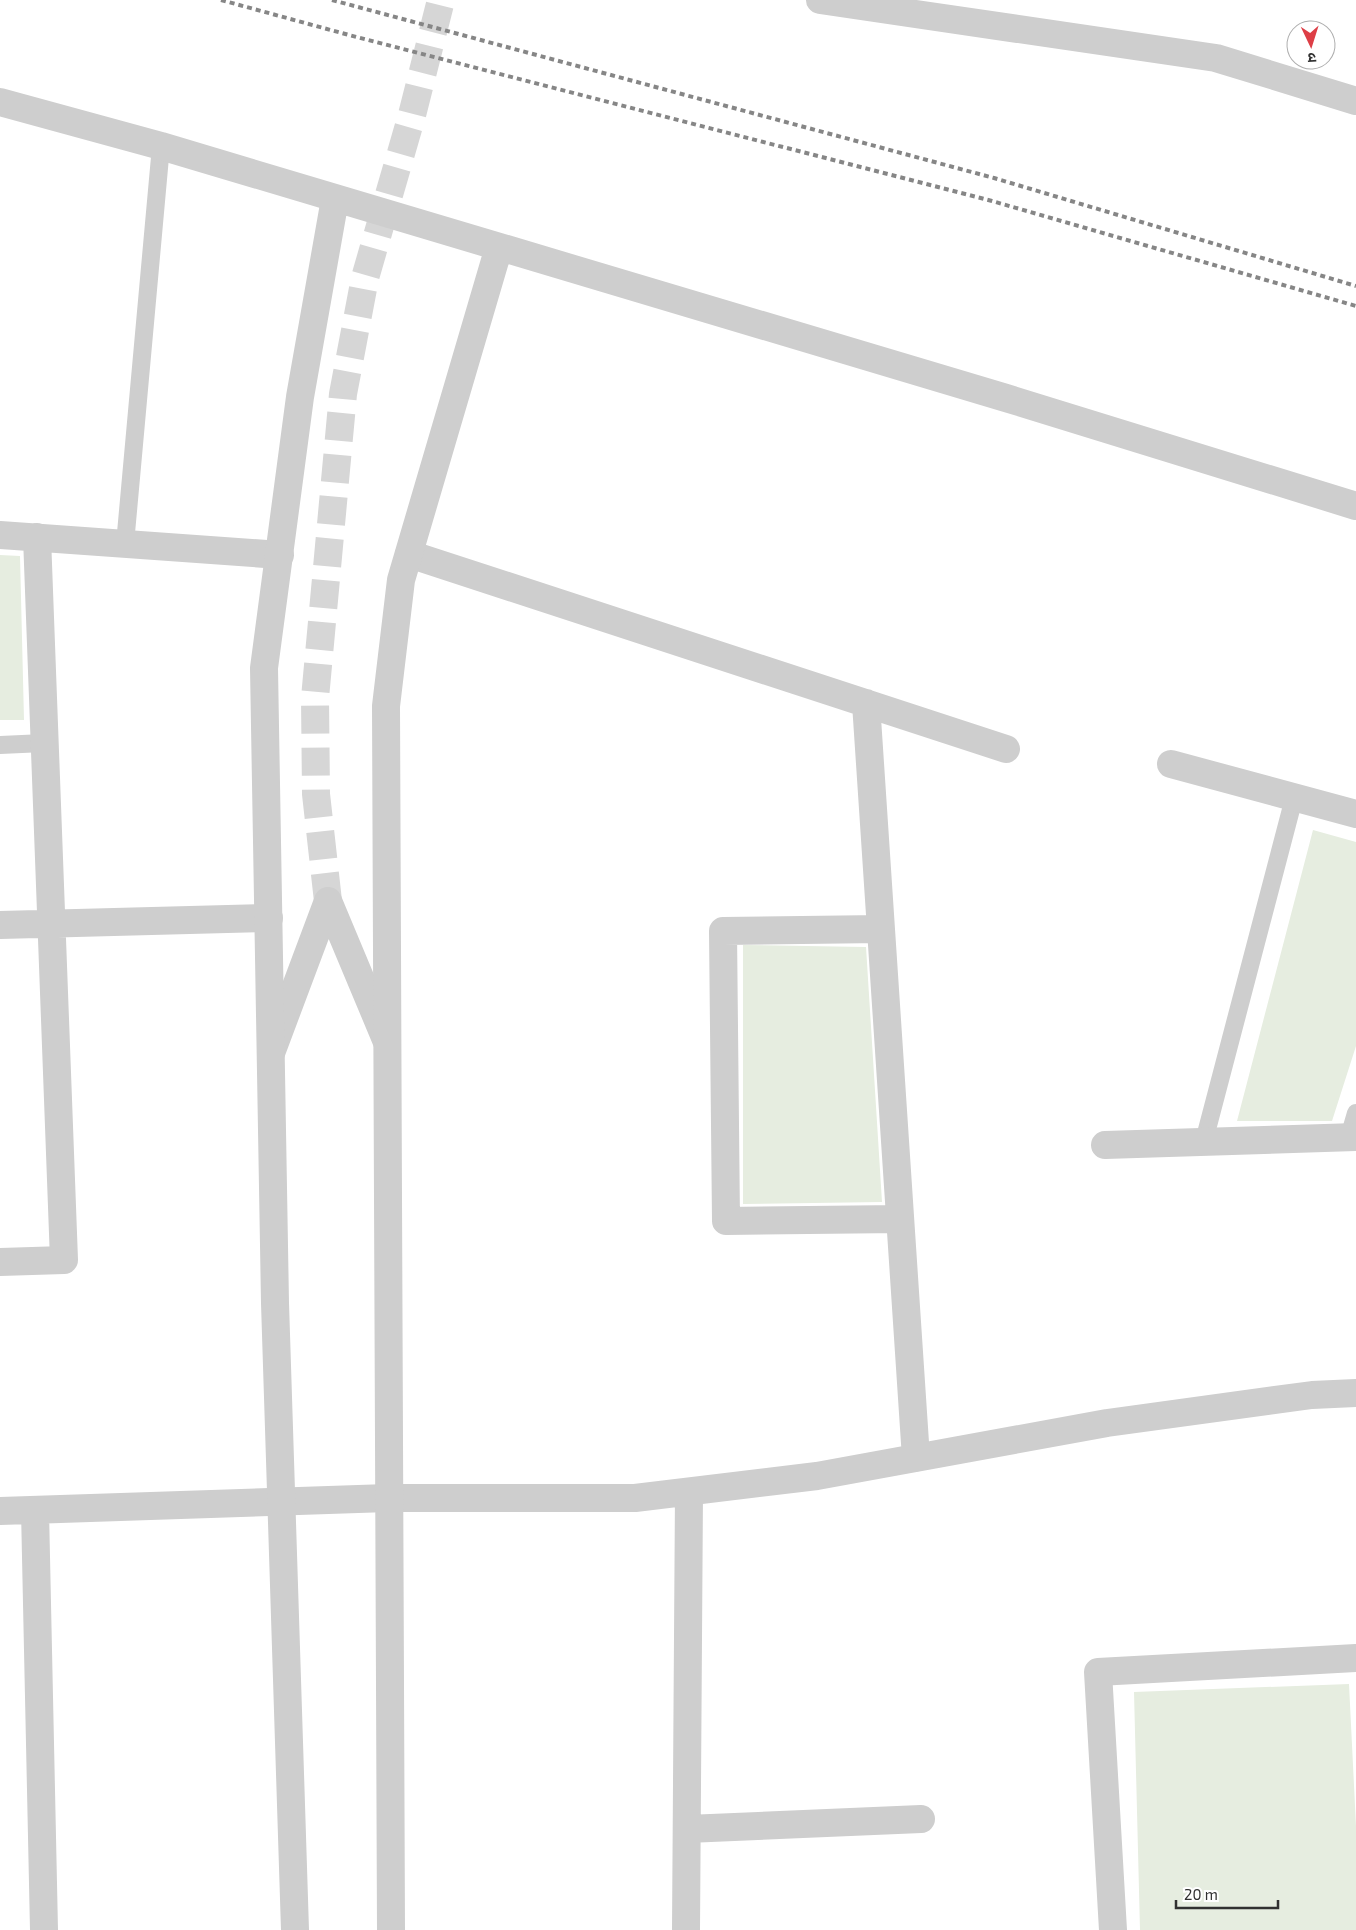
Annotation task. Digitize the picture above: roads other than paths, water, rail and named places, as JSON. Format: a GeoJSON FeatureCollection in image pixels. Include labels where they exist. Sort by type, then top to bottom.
{"type":"FeatureCollection","features":[{"type":"Feature","properties":{"kind":"street"},"geometry":{"type":"LineString","coordinates":[[820,0],[891,6],[1216,58],[1356,101]]}},
{"type":"Feature","properties":{"kind":"street"},"geometry":{"type":"LineString","coordinates":[[0,102],[160,146],[335,198],[1006,398],[1356,506]]}},
{"type":"Feature","properties":{"kind":"street"},"geometry":{"type":"LineString","coordinates":[[295,1930],[275,1303],[264,668],[300,398],[335,198]]}},
{"type":"Feature","properties":{"kind":"street"},"geometry":{"type":"LineString","coordinates":[[391,1930],[386,706],[401,580],[499,247]]}},
{"type":"Feature","properties":{"kind":"street"},"geometry":{"type":"LineString","coordinates":[[0,535],[280,556]]}},
{"type":"Feature","properties":{"kind":"street"},"geometry":{"type":"LineString","coordinates":[[0,1262],[64,1260],[37,537]]}},
{"type":"Feature","properties":{"kind":"street"},"geometry":{"type":"LineString","coordinates":[[409,554],[1006,749]]}},
{"type":"Feature","properties":{"kind":"street"},"geometry":{"type":"LineString","coordinates":[[866,703],[916,1458]]}},
{"type":"Feature","properties":{"kind":"street"},"geometry":{"type":"LineString","coordinates":[[1171,764],[1356,814]]}},
{"type":"Feature","properties":{"kind":"street"},"geometry":{"type":"LineString","coordinates":[[271,1053],[328,901],[387,1042]]}},
{"type":"Feature","properties":{"kind":"street"},"geometry":{"type":"LineString","coordinates":[[0,925],[269,918]]}},
{"type":"Feature","properties":{"kind":"street"},"geometry":{"type":"LineString","coordinates":[[881,929],[723,931],[726,1221],[900,1219]]}},
{"type":"Feature","properties":{"kind":"street"},"geometry":{"type":"LineString","coordinates":[[1105,1145],[1204,1141],[1354,1129]]}},
{"type":"Feature","properties":{"kind":"street"},"geometry":{"type":"LineString","coordinates":[[0,1511],[388,1498],[635,1498],[817,1476],[1106,1423],[1312,1395],[1356,1393]]}},
{"type":"Feature","properties":{"kind":"street"},"geometry":{"type":"LineString","coordinates":[[686,1930],[689,1492]]}},
{"type":"Feature","properties":{"kind":"street"},"geometry":{"type":"LineString","coordinates":[[35,1510],[44,1930]]}},
{"type":"Feature","properties":{"kind":"street"},"geometry":{"type":"LineString","coordinates":[[1113,1930],[1098,1672],[1356,1658]]}},
{"type":"Feature","properties":{"kind":"street"},"geometry":{"type":"LineString","coordinates":[[687,1829],[921,1819]]}},
{"type":"Feature","properties":{"kind":"lane"},"geometry":{"type":"LineString","coordinates":[[125,544],[160,146]]}},
{"type":"Feature","properties":{"kind":"lane"},"geometry":{"type":"LineString","coordinates":[[0,745],[44,743]]}},
{"type":"Feature","properties":{"kind":"lane"},"geometry":{"type":"LineString","coordinates":[[1204,1141],[1294,798]]}},
{"type":"Feature","properties":{"kind":"tunnel"},"geometry":{"type":"LineString","coordinates":[[328,901],[316,794],[315,698],[343,394],[365,278],[412,115],[441,0]]}},
{"type":"Feature","properties":{"kind":"railway"},"geometry":{"type":"LineString","coordinates":[[221,0],[349,35],[992,201],[1356,306]]}},
{"type":"Feature","properties":{"kind":"railway"},"geometry":{"type":"LineString","coordinates":[[332,0],[994,178],[1356,286]]}}]}
